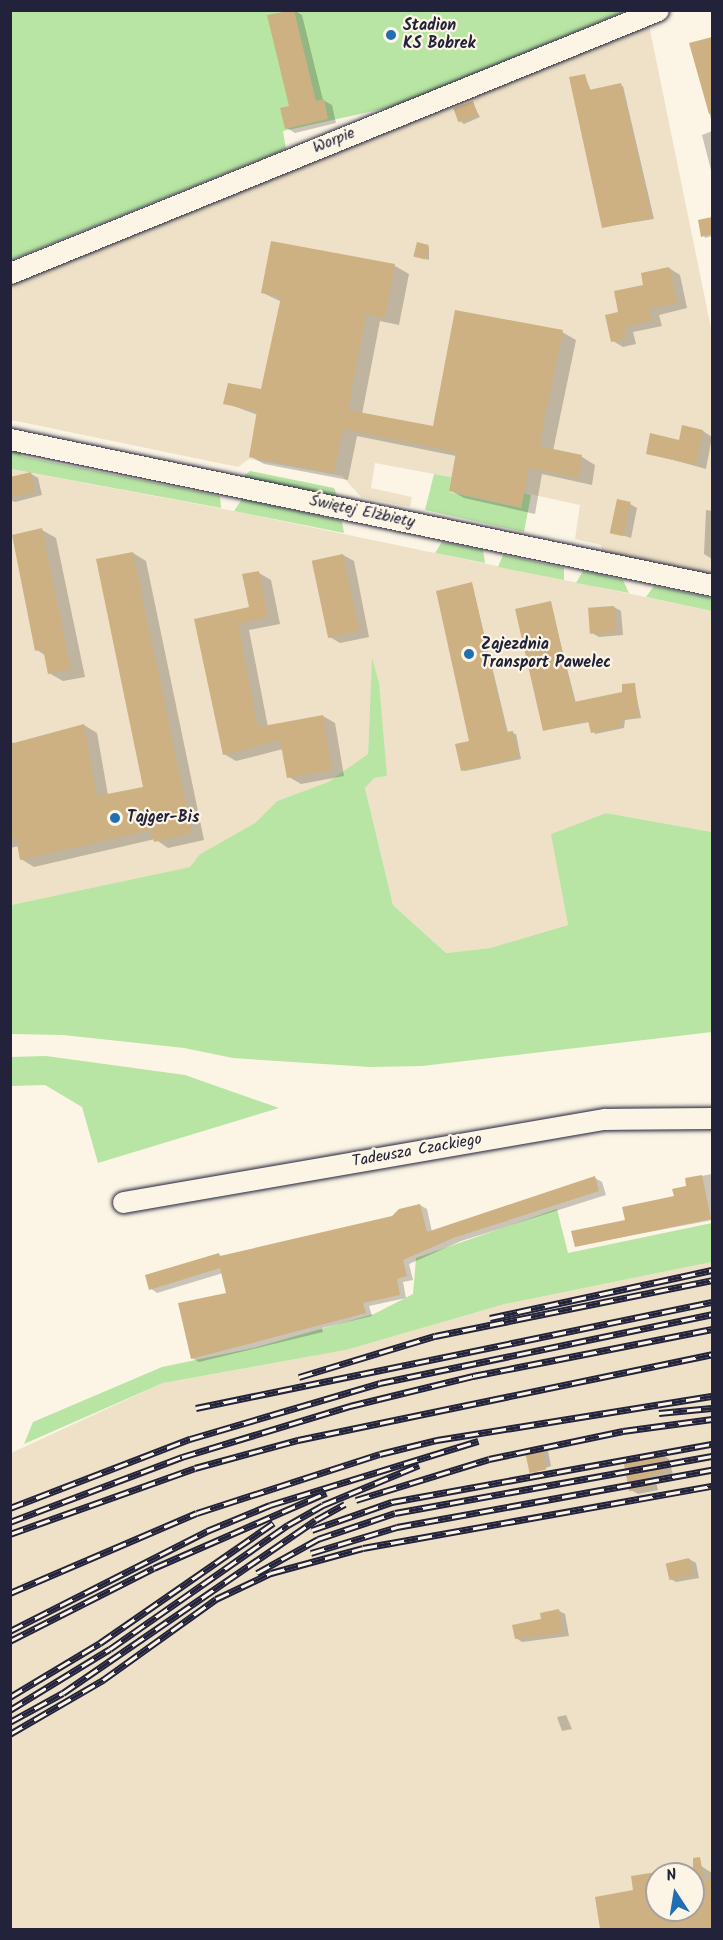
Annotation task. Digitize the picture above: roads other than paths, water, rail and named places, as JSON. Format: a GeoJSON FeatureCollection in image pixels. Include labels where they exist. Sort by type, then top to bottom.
{"type":"FeatureCollection","features":[{"type":"Feature","properties":{"kind":"street","name":"Worpie"},"geometry":{"type":"LineString","coordinates":[[10,273],[658,10]]}},
{"type":"Feature","properties":{"kind":"street","name":"Świętej Elżbiety"},"geometry":{"type":"LineString","coordinates":[[10,439],[712,585]]}},
{"type":"Feature","properties":{"kind":"street","name":"Tadeusza Czackiego"},"geometry":{"type":"LineString","coordinates":[[123,1202],[605,1119],[712,1118]]}},
{"type":"Feature","properties":{"kind":"railway"},"geometry":{"type":"LineString","coordinates":[[490,1318],[712,1270]]}},
{"type":"Feature","properties":{"kind":"railway"},"geometry":{"type":"LineString","coordinates":[[299,1377],[435,1336],[712,1280]]}},
{"type":"Feature","properties":{"kind":"railway"},"geometry":{"type":"LineString","coordinates":[[196,1408],[712,1302]]}},
{"type":"Feature","properties":{"kind":"railway"},"geometry":{"type":"LineString","coordinates":[[10,1508],[190,1439],[380,1383],[712,1314]]}},
{"type":"Feature","properties":{"kind":"railway"},"geometry":{"type":"LineString","coordinates":[[10,1522],[182,1457],[350,1406],[473,1376],[712,1329]]}},
{"type":"Feature","properties":{"kind":"railway"},"geometry":{"type":"LineString","coordinates":[[10,1534],[195,1468],[298,1440],[712,1354]]}},
{"type":"Feature","properties":{"kind":"railway"},"geometry":{"type":"LineString","coordinates":[[10,1593],[197,1513],[380,1454],[437,1440],[712,1396]]}},
{"type":"Feature","properties":{"kind":"railway"},"geometry":{"type":"LineString","coordinates":[[659,1413],[712,1408]]}},
{"type":"Feature","properties":{"kind":"railway"},"geometry":{"type":"LineString","coordinates":[[356,1500],[489,1459],[623,1431],[712,1419]]}},
{"type":"Feature","properties":{"kind":"railway"},"geometry":{"type":"LineString","coordinates":[[10,1631],[207,1531],[270,1505],[478,1441]]}},
{"type":"Feature","properties":{"kind":"railway"},"geometry":{"type":"LineString","coordinates":[[312,1530],[392,1502],[712,1444]]}},
{"type":"Feature","properties":{"kind":"railway"},"geometry":{"type":"LineString","coordinates":[[257,1573],[318,1539],[395,1513],[712,1456]]}},
{"type":"Feature","properties":{"kind":"railway"},"geometry":{"type":"LineString","coordinates":[[10,1710],[110,1649],[288,1525],[323,1505],[419,1465]]}},
{"type":"Feature","properties":{"kind":"railway"},"geometry":{"type":"LineString","coordinates":[[311,1553],[397,1527],[712,1470]]}},
{"type":"Feature","properties":{"kind":"railway"},"geometry":{"type":"LineString","coordinates":[[10,1734],[103,1680],[216,1599],[271,1573],[363,1548],[712,1486]]}},
{"type":"Feature","properties":{"kind":"railway"},"geometry":{"type":"LineString","coordinates":[[10,1641],[154,1568],[326,1493]]}},
{"type":"Feature","properties":{"kind":"railway"},"geometry":{"type":"LineString","coordinates":[[10,1722],[63,1693],[316,1520],[345,1504]]}},
{"type":"Feature","properties":{"kind":"railway"},"geometry":{"type":"LineString","coordinates":[[10,1697],[100,1643],[273,1523]]}},
{"type":"Feature","properties":{"kind":"place","name":"Stadion KS Bobrek"},"geometry":{"type":"Point","coordinates":[391,35]}},
{"type":"Feature","properties":{"kind":"place","name":"Zajezdnia Transport Pawelec"},"geometry":{"type":"Point","coordinates":[469,654]}},
{"type":"Feature","properties":{"kind":"place","name":"Tajger-Bis"},"geometry":{"type":"Point","coordinates":[115,818]}}]}
